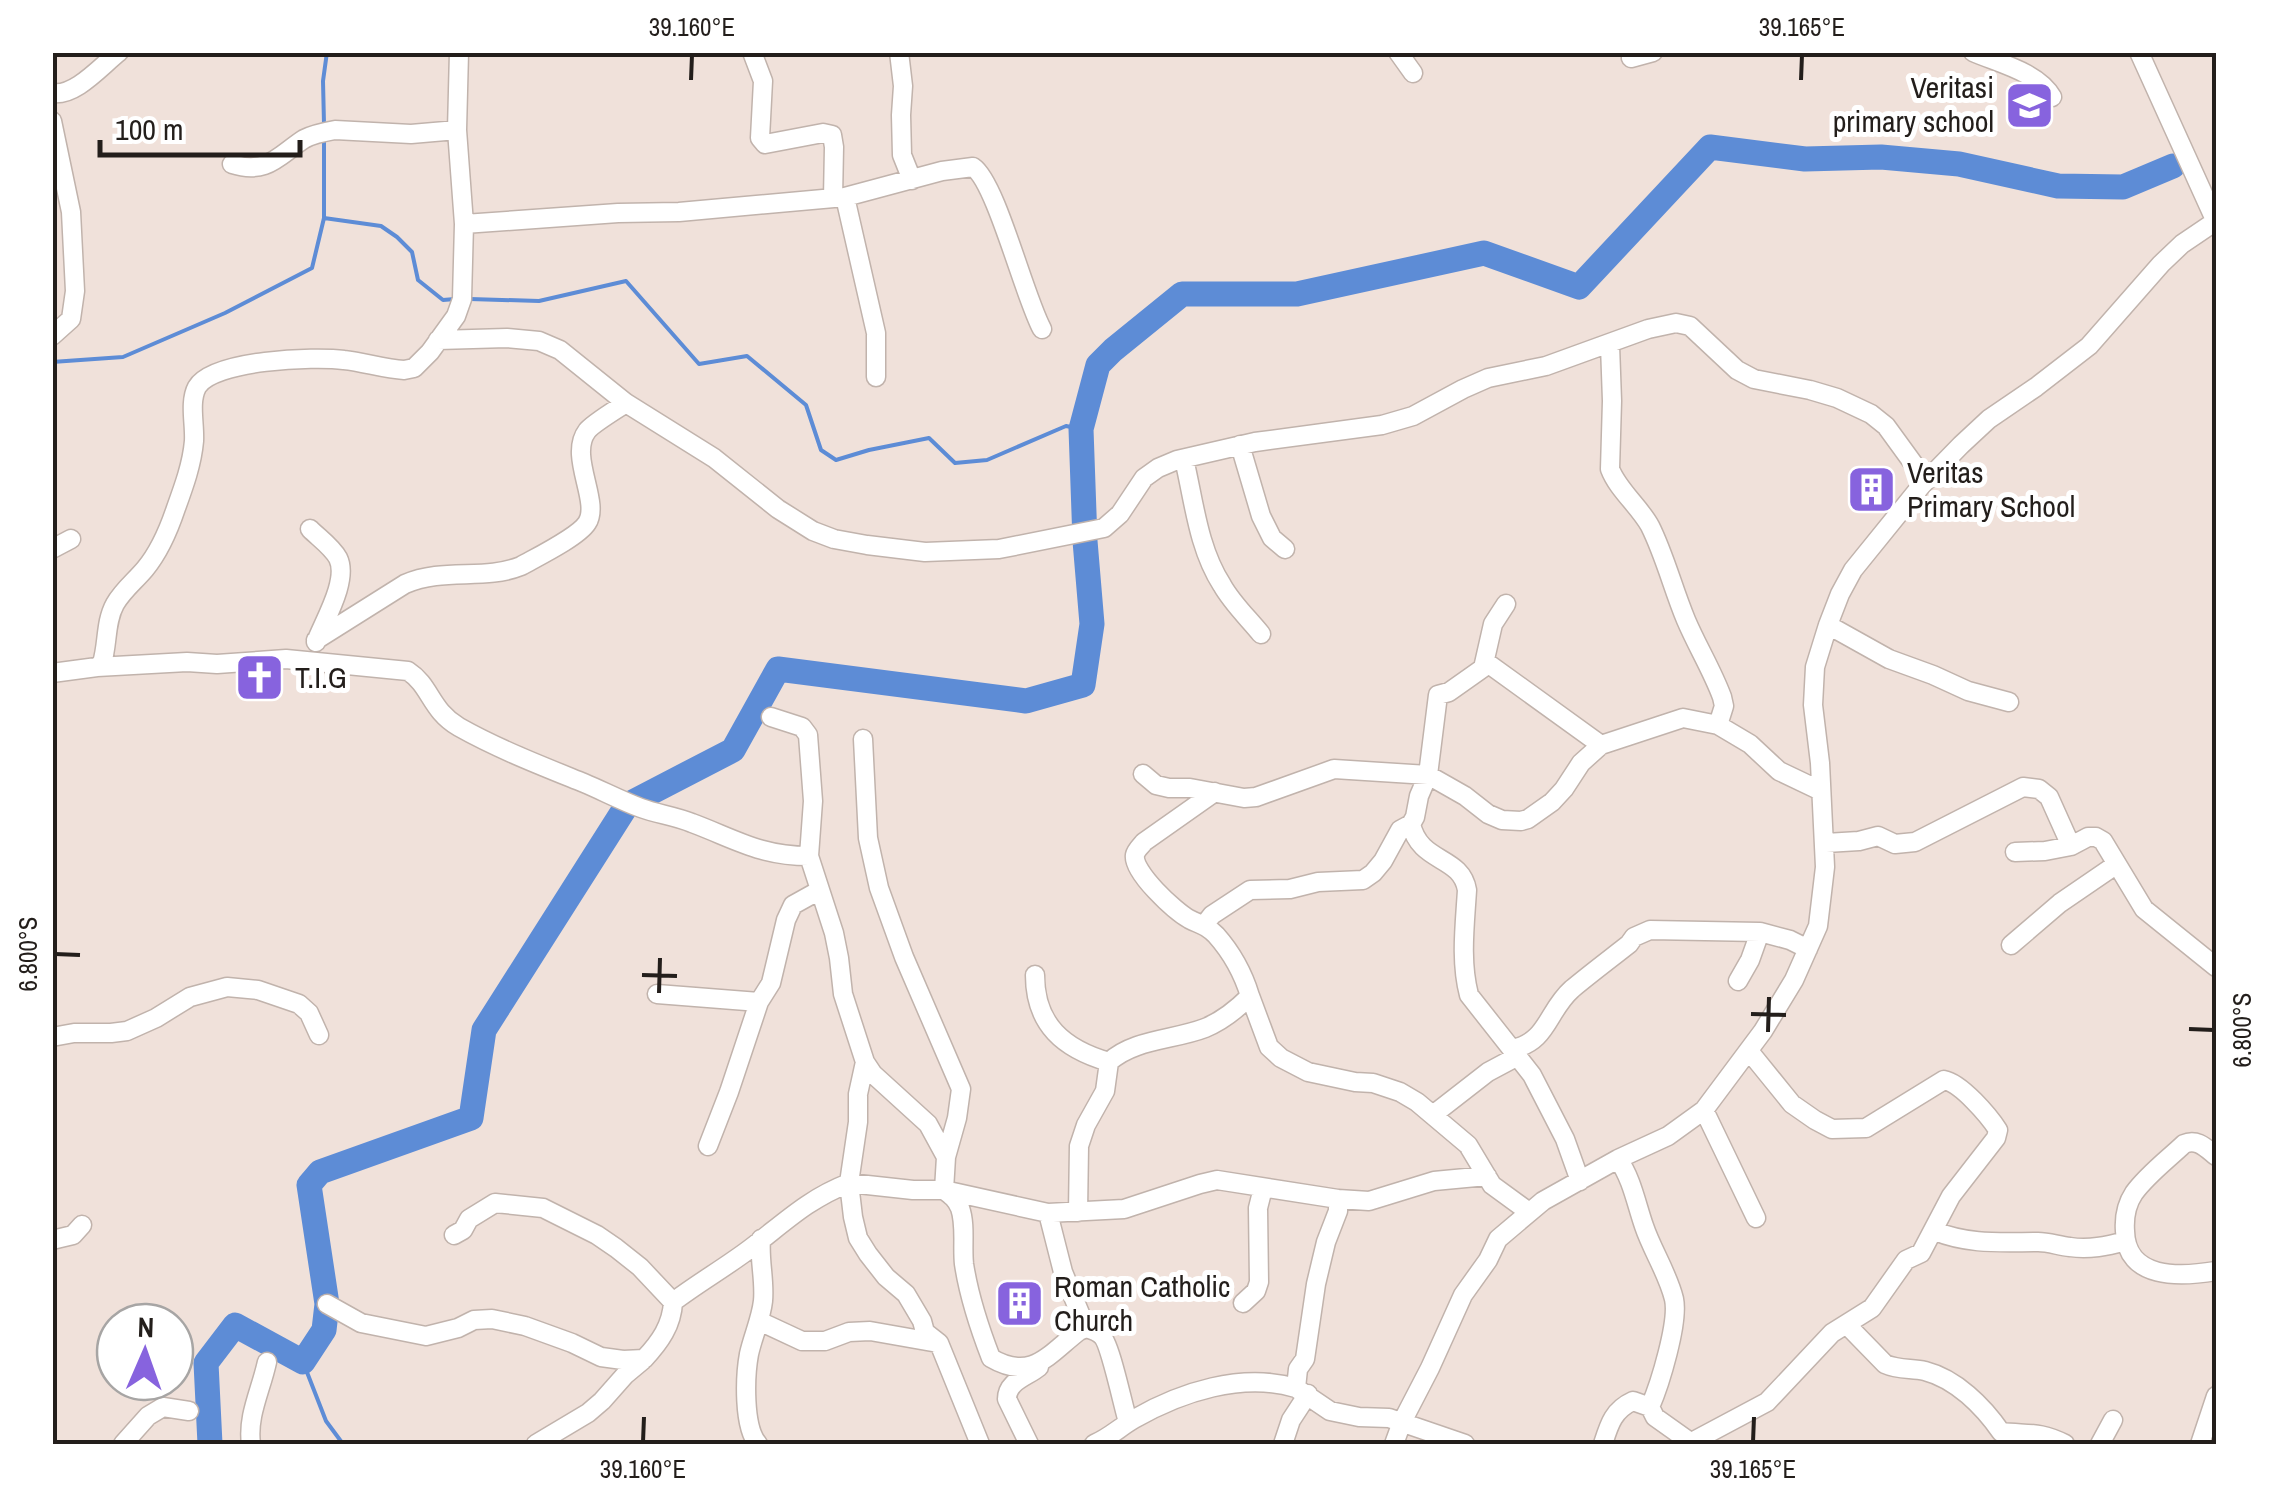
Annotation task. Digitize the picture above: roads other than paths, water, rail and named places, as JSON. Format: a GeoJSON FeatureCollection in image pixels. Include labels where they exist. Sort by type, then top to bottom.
{"type":"FeatureCollection","features":[{"type":"Feature","properties":{"kind":"street"},"geometry":{"type":"LineString","coordinates":[[54,99],[73,90],[119,52]]}},
{"type":"Feature","properties":{"kind":"street"},"geometry":{"type":"LineString","coordinates":[[97,667],[105,654],[110,614],[158,552],[177,505],[191,459],[194,395],[205,379],[251,363],[322,359],[414,368],[456,316],[462,299],[464,224],[457,130],[459,52]]}},
{"type":"Feature","properties":{"kind":"street"},"geometry":{"type":"LineString","coordinates":[[752,52],[763,81],[760,138],[765,144],[823,133],[832,136],[839,197],[876,333],[876,376]]}},
{"type":"Feature","properties":{"kind":"street"},"geometry":{"type":"LineString","coordinates":[[899,52],[903,86],[902,155],[912,180]]}},
{"type":"Feature","properties":{"kind":"street"},"geometry":{"type":"LineString","coordinates":[[1398,52],[1413,73]]}},
{"type":"Feature","properties":{"kind":"street"},"geometry":{"type":"LineString","coordinates":[[1631,58],[1652,52]]}},
{"type":"Feature","properties":{"kind":"street"},"geometry":{"type":"LineString","coordinates":[[1394,1444],[1462,1295],[1498,1239],[1529,1212],[1618,1159],[1668,1136],[1704,1110],[1749,1051],[1788,990],[1821,914],[1826,842],[1813,687],[1828,624],[1854,570],[1926,480],[1989,419],[2089,346],[2161,264],[2182,244],[2216,222],[2139,52]]}},
{"type":"Feature","properties":{"kind":"street"},"geometry":{"type":"LineString","coordinates":[[1977,54],[2032,77],[2048,88],[2052,97]]}},
{"type":"Feature","properties":{"kind":"street"},"geometry":{"type":"LineString","coordinates":[[52,121],[71,212],[74,291],[71,320],[52,336]]}},
{"type":"Feature","properties":{"kind":"street"},"geometry":{"type":"LineString","coordinates":[[232,164],[259,167],[274,162],[306,138],[335,130],[411,134],[457,130]]}},
{"type":"Feature","properties":{"kind":"street"},"geometry":{"type":"LineString","coordinates":[[464,224],[618,212],[679,212],[839,197],[974,167],[982,173],[1042,329]]}},
{"type":"Feature","properties":{"kind":"street"},"geometry":{"type":"LineString","coordinates":[[438,340],[508,338],[539,341],[560,350],[626,403],[714,458],[778,509],[813,531],[866,545],[925,552],[999,549],[1104,528],[1120,514],[1144,478],[1158,468],[1240,445],[1382,425],[1413,416],[1488,378],[1546,366],[1648,329],[1676,323],[1690,326],[1737,370],[1754,379],[1837,398],[1871,414],[1886,426],[1926,480]]}},
{"type":"Feature","properties":{"kind":"street"},"geometry":{"type":"LineString","coordinates":[[1610,345],[1610,469],[1614,480],[1649,525],[1662,553],[1688,624],[1722,697],[1724,706],[1718,725]]}},
{"type":"Feature","properties":{"kind":"street"},"geometry":{"type":"LineString","coordinates":[[316,640],[421,577],[510,571],[572,536],[586,525],[592,512],[583,474],[587,431],[626,403]]}},
{"type":"Feature","properties":{"kind":"street"},"geometry":{"type":"LineString","coordinates":[[1240,445],[1261,516],[1272,538],[1285,549]]}},
{"type":"Feature","properties":{"kind":"street"},"geometry":{"type":"LineString","coordinates":[[1184,459],[1209,562],[1224,589],[1261,634]]}},
{"type":"Feature","properties":{"kind":"street"},"geometry":{"type":"LineString","coordinates":[[308,660],[337,592],[340,564],[336,554],[310,529]]}},
{"type":"Feature","properties":{"kind":"street"},"geometry":{"type":"LineString","coordinates":[[52,549],[71,540]]}},
{"type":"Feature","properties":{"kind":"street"},"geometry":{"type":"LineString","coordinates":[[1506,604],[1493,624],[1486,662],[1478,673],[1438,695],[1428,774],[1411,824],[1416,842],[1466,880],[1464,954],[1468,995],[1532,1075],[1548,1102],[1580,1181]]}},
{"type":"Feature","properties":{"kind":"street"},"geometry":{"type":"LineString","coordinates":[[1828,624],[1889,660],[1968,691],[2009,702]]}},
{"type":"Feature","properties":{"kind":"street"},"geometry":{"type":"LineString","coordinates":[[52,673],[97,667],[286,659],[408,672],[423,685],[442,716],[534,763],[643,809],[689,821],[759,850],[808,856]]}},
{"type":"Feature","properties":{"kind":"street"},"geometry":{"type":"LineString","coordinates":[[1486,662],[1601,745]]}},
{"type":"Feature","properties":{"kind":"street"},"geometry":{"type":"LineString","coordinates":[[771,716],[802,727],[808,735],[812,801],[808,856],[840,958],[843,994],[865,1062],[928,1124],[946,1157]]}},
{"type":"Feature","properties":{"kind":"street"},"geometry":{"type":"LineString","coordinates":[[1143,774],[1156,785],[1244,798],[1334,769],[1428,774],[1488,814],[1521,821],[1552,802],[1601,745],[1683,718],[1718,725],[1750,744],[1779,771],[1821,791]]}},
{"type":"Feature","properties":{"kind":"street"},"geometry":{"type":"LineString","coordinates":[[863,739],[868,838],[879,888],[961,1089],[946,1157],[944,1190]]}},
{"type":"Feature","properties":{"kind":"street"},"geometry":{"type":"LineString","coordinates":[[1826,842],[1878,836],[1896,844],[1915,842],[2023,787],[2049,797],[2071,846]]}},
{"type":"Feature","properties":{"kind":"street"},"geometry":{"type":"LineString","coordinates":[[1215,792],[1144,842],[1134,859],[1149,884],[1189,919],[1205,924],[1235,960],[1269,1047],[1308,1072],[1374,1083],[1400,1092],[1434,1114],[1468,1144],[1492,1186],[1529,1212]]}},
{"type":"Feature","properties":{"kind":"street"},"geometry":{"type":"LineString","coordinates":[[1205,924],[1250,890],[1363,880],[1383,861],[1400,830],[1411,824]]}},
{"type":"Feature","properties":{"kind":"street"},"geometry":{"type":"LineString","coordinates":[[2016,852],[2071,846],[2088,837],[2103,841],[2144,909],[2216,967]]}},
{"type":"Feature","properties":{"kind":"street"},"geometry":{"type":"LineString","coordinates":[[2011,945],[2117,864]]}},
{"type":"Feature","properties":{"kind":"street"},"geometry":{"type":"LineString","coordinates":[[708,1146],[759,1002],[771,983],[786,920],[793,905],[820,890]]}},
{"type":"Feature","properties":{"kind":"street"},"geometry":{"type":"LineString","coordinates":[[1434,1114],[1543,1032],[1554,1008],[1565,996],[1640,933],[1666,929],[1760,932],[1808,949]]}},
{"type":"Feature","properties":{"kind":"street"},"geometry":{"type":"LineString","coordinates":[[1738,981],[1760,932]]}},
{"type":"Feature","properties":{"kind":"street"},"geometry":{"type":"LineString","coordinates":[[1035,975],[1035,996],[1053,1030],[1068,1046],[1109,1062]]}},
{"type":"Feature","properties":{"kind":"street"},"geometry":{"type":"LineString","coordinates":[[52,1037],[127,1031],[190,997],[227,987],[258,990],[299,1004],[310,1013],[319,1035]]}},
{"type":"Feature","properties":{"kind":"street"},"geometry":{"type":"LineString","coordinates":[[656,994],[759,1002]]}},
{"type":"Feature","properties":{"kind":"street"},"geometry":{"type":"LineString","coordinates":[[1078,1212],[1079,1146],[1106,1091],[1109,1062],[1119,1053],[1206,1028],[1250,996]]}},
{"type":"Feature","properties":{"kind":"street"},"geometry":{"type":"LineString","coordinates":[[1618,1159],[1674,1300],[1667,1352],[1650,1407],[1655,1417],[1692,1444],[1767,1402],[1832,1333],[1872,1308],[1906,1260],[1921,1254],[1951,1196],[1996,1138],[1998,1130],[1966,1094],[1944,1080],[1866,1128],[1832,1129],[1792,1104],[1749,1051]]}},
{"type":"Feature","properties":{"kind":"street"},"geometry":{"type":"LineString","coordinates":[[865,1062],[849,1183],[858,1238],[886,1276],[906,1294],[925,1332],[938,1343],[980,1444]]}},
{"type":"Feature","properties":{"kind":"street"},"geometry":{"type":"LineString","coordinates":[[1704,1110],[1756,1218]]}},
{"type":"Feature","properties":{"kind":"street"},"geometry":{"type":"LineString","coordinates":[[2216,1156],[2199,1142],[2190,1141],[2167,1159],[2127,1206],[2126,1241],[2134,1260],[2148,1268],[2191,1275],[2216,1271]]}},
{"type":"Feature","properties":{"kind":"street"},"geometry":{"type":"LineString","coordinates":[[673,1302],[792,1213],[849,1183],[944,1190],[1048,1213],[1124,1208],[1218,1180],[1369,1201],[1434,1181],[1487,1176]]}},
{"type":"Feature","properties":{"kind":"street"},"geometry":{"type":"LineString","coordinates":[[1242,1303],[1256,1291],[1259,1282],[1258,1208],[1263,1188]]}},
{"type":"Feature","properties":{"kind":"street"},"geometry":{"type":"LineString","coordinates":[[944,1190],[956,1199],[962,1216],[968,1288],[991,1358],[1010,1367],[1040,1363],[1079,1331],[1086,1328],[1099,1332],[1112,1356],[1128,1422]]}},
{"type":"Feature","properties":{"kind":"street"},"geometry":{"type":"LineString","coordinates":[[1282,1444],[1302,1391],[1298,1369],[1305,1359],[1316,1284],[1338,1211],[1338,1199]]}},
{"type":"Feature","properties":{"kind":"street"},"geometry":{"type":"LineString","coordinates":[[454,1235],[464,1230],[468,1218],[495,1203],[544,1208],[597,1234],[640,1267],[673,1302],[667,1329],[644,1359],[625,1374],[602,1402],[536,1444]]}},
{"type":"Feature","properties":{"kind":"street"},"geometry":{"type":"LineString","coordinates":[[1048,1213],[1063,1272],[1086,1328]]}},
{"type":"Feature","properties":{"kind":"street"},"geometry":{"type":"LineString","coordinates":[[52,1240],[73,1235],[82,1226]]}},
{"type":"Feature","properties":{"kind":"street"},"geometry":{"type":"LineString","coordinates":[[1935,1231],[1975,1242],[2048,1242],[2072,1248],[2097,1248],[2126,1241]]}},
{"type":"Feature","properties":{"kind":"street"},"geometry":{"type":"LineString","coordinates":[[758,1444],[751,1436],[747,1382],[764,1287],[761,1239]]}},
{"type":"Feature","properties":{"kind":"street"},"geometry":{"type":"LineString","coordinates":[[327,1304],[361,1323],[426,1336],[474,1320],[492,1319],[525,1326],[601,1357],[644,1359]]}},
{"type":"Feature","properties":{"kind":"street"},"geometry":{"type":"LineString","coordinates":[[759,1321],[802,1341],[825,1341],[849,1332],[870,1331],[938,1343]]}},
{"type":"Feature","properties":{"kind":"street"},"geometry":{"type":"LineString","coordinates":[[1847,1324],[1885,1364],[1944,1376],[1983,1410],[2001,1432],[2025,1439],[2041,1433],[2065,1444]]}},
{"type":"Feature","properties":{"kind":"street"},"geometry":{"type":"LineString","coordinates":[[251,1444],[251,1420],[266,1362]]}},
{"type":"Feature","properties":{"kind":"street"},"geometry":{"type":"LineString","coordinates":[[1029,1444],[1006,1392],[1038,1369],[1040,1363]]}},
{"type":"Feature","properties":{"kind":"street"},"geometry":{"type":"LineString","coordinates":[[1094,1444],[1158,1406],[1220,1386],[1257,1382],[1302,1391],[1330,1411],[1359,1418],[1389,1418],[1466,1444]]}},
{"type":"Feature","properties":{"kind":"street"},"geometry":{"type":"LineString","coordinates":[[2200,1444],[2216,1396]]}},
{"type":"Feature","properties":{"kind":"street"},"geometry":{"type":"LineString","coordinates":[[1602,1444],[1612,1416],[1623,1406],[1633,1401],[1650,1407]]}},
{"type":"Feature","properties":{"kind":"street"},"geometry":{"type":"LineString","coordinates":[[123,1444],[148,1416],[163,1408],[190,1411]]}},
{"type":"Feature","properties":{"kind":"street"},"geometry":{"type":"LineString","coordinates":[[2100,1444],[2114,1420]]}},
{"type":"Feature","properties":{"kind":"waterway"},"geometry":{"type":"LineString","coordinates":[[324,124],[327,52]]}},
{"type":"Feature","properties":{"kind":"waterway"},"geometry":{"type":"LineString","coordinates":[[52,362],[123,357],[225,313],[312,268],[324,218],[324,139]]}},
{"type":"Feature","properties":{"kind":"waterway"},"geometry":{"type":"LineString","coordinates":[[210,1444],[206,1363],[235,1325],[303,1362],[324,1330],[327,1304],[309,1185],[320,1172],[471,1118],[484,1030],[627,805],[733,750],[778,669],[1026,701],[1083,685],[1092,624],[1081,429],[1098,365],[1182,294],[1297,294],[1484,253],[1579,287],[1710,147],[1805,159],[1881,157],[1959,164],[2058,186],[2123,187],[2173,166]]}},
{"type":"Feature","properties":{"kind":"waterway"},"geometry":{"type":"LineString","coordinates":[[324,218],[381,226],[412,252],[418,280],[443,300],[455,299]]}},
{"type":"Feature","properties":{"kind":"waterway"},"geometry":{"type":"LineString","coordinates":[[470,299],[539,301],[626,281],[699,364],[747,356],[806,405],[821,450],[836,460],[929,438],[955,463],[987,460],[1066,426],[1081,429]]}},
{"type":"Feature","properties":{"kind":"waterway"},"geometry":{"type":"LineString","coordinates":[[303,1362],[326,1421],[343,1444]]}},
{"type":"Feature","properties":{"kind":"place","name":"Veritasi primary school"},"geometry":{"type":"Point","coordinates":[2029,105]}},
{"type":"Feature","properties":{"kind":"place","name":"Veritas Primary School"},"geometry":{"type":"Point","coordinates":[1872,490]}},
{"type":"Feature","properties":{"kind":"place","name":"T.I.G"},"geometry":{"type":"Point","coordinates":[260,678]}},
{"type":"Feature","properties":{"kind":"place","name":"Roman Catholic Church"},"geometry":{"type":"Point","coordinates":[1019,1304]}}]}
